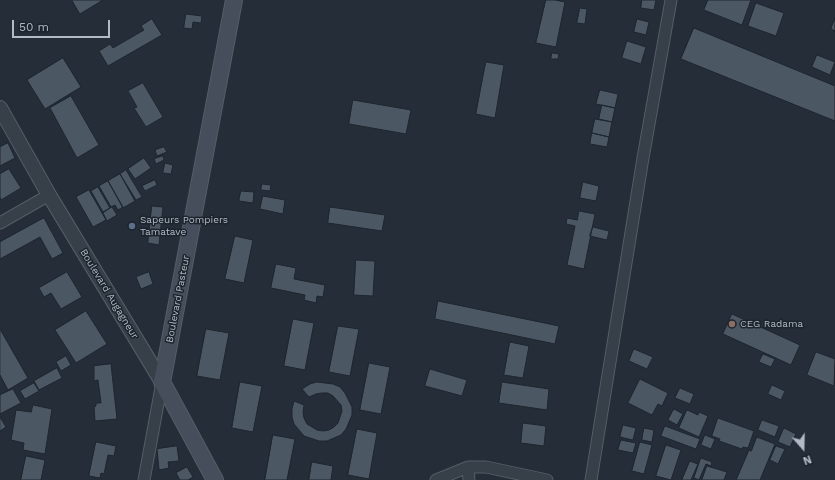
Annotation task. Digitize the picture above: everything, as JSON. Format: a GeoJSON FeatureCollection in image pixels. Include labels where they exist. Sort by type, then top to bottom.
{"type":"FeatureCollection","features":[{"type":"Feature","properties":{"kind":"main road","name":"Boulevard Pasteur"},"geometry":{"type":"LineString","coordinates":[[162,382],[234,0]]}},
{"type":"Feature","properties":{"kind":"main road","name":"Boulevard Augagneur"},"geometry":{"type":"LineString","coordinates":[[162,382],[215,480]]}},
{"type":"Feature","properties":{"kind":"street"},"geometry":{"type":"LineString","coordinates":[[591,480],[643,158],[671,0]]}},
{"type":"Feature","properties":{"kind":"street","name":"Boulevard Augagneur"},"geometry":{"type":"LineString","coordinates":[[0,108],[49,196],[162,382]]}},
{"type":"Feature","properties":{"kind":"street"},"geometry":{"type":"LineString","coordinates":[[0,223],[49,196]]}},
{"type":"Feature","properties":{"kind":"street","name":"Boulevard Pasteur"},"geometry":{"type":"LineString","coordinates":[[144,480],[162,382]]}},
{"type":"Feature","properties":{"kind":"street"},"geometry":{"type":"LineString","coordinates":[[436,480],[468,467],[486,466],[547,480]]}},
{"type":"Feature","properties":{"kind":"street"},"geometry":{"type":"LineString","coordinates":[[468,467],[469,480]]}},
{"type":"Feature","properties":{"kind":"building"},"geometry":{"type":"Polygon","coordinates":[[[72,0],[103,0],[80,14],[72,0]]]}},
{"type":"Feature","properties":{"kind":"building"},"geometry":{"type":"Polygon","coordinates":[[[546,0],[565,2],[556,47],[536,43],[546,0]]]}},
{"type":"Feature","properties":{"kind":"building"},"geometry":{"type":"Polygon","coordinates":[[[642,0],[656,0],[654,10],[641,8],[642,0]]]}},
{"type":"Feature","properties":{"kind":"building"},"geometry":{"type":"Polygon","coordinates":[[[708,0],[751,0],[742,25],[704,10],[708,0]]]}},
{"type":"Feature","properties":{"kind":"building"},"geometry":{"type":"Polygon","coordinates":[[[756,3],[784,13],[776,36],[748,26],[756,3]]]}},
{"type":"Feature","properties":{"kind":"building"},"geometry":{"type":"Polygon","coordinates":[[[580,8],[587,9],[585,24],[577,23],[580,8]]]}},
{"type":"Feature","properties":{"kind":"building"},"geometry":{"type":"Polygon","coordinates":[[[186,14],[202,16],[201,23],[193,22],[192,29],[184,28],[186,14]]]}},
{"type":"Feature","properties":{"kind":"building"},"geometry":{"type":"Polygon","coordinates":[[[835,18],[835,31],[831,29],[835,18]]]}},
{"type":"Feature","properties":{"kind":"building"},"geometry":{"type":"Polygon","coordinates":[[[152,19],[162,35],[108,66],[99,51],[110,44],[113,48],[144,30],[141,26],[152,19]]]}},
{"type":"Feature","properties":{"kind":"building"},"geometry":{"type":"Polygon","coordinates":[[[637,19],[649,22],[646,35],[634,32],[637,19]]]}},
{"type":"Feature","properties":{"kind":"building"},"geometry":{"type":"Polygon","coordinates":[[[694,28],[835,86],[835,121],[681,59],[694,28]]]}},
{"type":"Feature","properties":{"kind":"building"},"geometry":{"type":"Polygon","coordinates":[[[627,41],[646,47],[641,64],[622,58],[627,41]]]}},
{"type":"Feature","properties":{"kind":"building"},"geometry":{"type":"Polygon","coordinates":[[[552,53],[559,54],[558,59],[551,59],[552,53]]]}},
{"type":"Feature","properties":{"kind":"building"},"geometry":{"type":"Polygon","coordinates":[[[817,55],[835,62],[830,75],[812,67],[817,55]]]}},
{"type":"Feature","properties":{"kind":"building"},"geometry":{"type":"Polygon","coordinates":[[[63,58],[81,87],[45,109],[27,80],[63,58]]]}},
{"type":"Feature","properties":{"kind":"building"},"geometry":{"type":"Polygon","coordinates":[[[486,62],[504,65],[495,118],[476,114],[486,62]]]}},
{"type":"Feature","properties":{"kind":"building"},"geometry":{"type":"Polygon","coordinates":[[[143,83],[163,117],[146,127],[134,108],[137,107],[128,91],[143,83]]]}},
{"type":"Feature","properties":{"kind":"building"},"geometry":{"type":"Polygon","coordinates":[[[600,90],[618,94],[615,108],[596,104],[600,90]]]}},
{"type":"Feature","properties":{"kind":"building"},"geometry":{"type":"Polygon","coordinates":[[[71,96],[99,145],[77,158],[50,108],[71,96]]]}},
{"type":"Feature","properties":{"kind":"building"},"geometry":{"type":"Polygon","coordinates":[[[353,100],[411,110],[406,134],[349,124],[353,100]]]}},
{"type":"Feature","properties":{"kind":"building"},"geometry":{"type":"Polygon","coordinates":[[[602,105],[615,108],[612,122],[599,119],[602,105]]]}},
{"type":"Feature","properties":{"kind":"building"},"geometry":{"type":"Polygon","coordinates":[[[595,119],[612,122],[609,137],[592,133],[595,119]]]}},
{"type":"Feature","properties":{"kind":"building"},"geometry":{"type":"Polygon","coordinates":[[[592,133],[609,137],[607,147],[590,144],[592,133]]]}},
{"type":"Feature","properties":{"kind":"building"},"geometry":{"type":"Polygon","coordinates":[[[8,143],[15,158],[0,166],[0,147],[8,143]]]}},
{"type":"Feature","properties":{"kind":"building"},"geometry":{"type":"Polygon","coordinates":[[[164,147],[167,152],[157,156],[155,150],[164,147]]]}},
{"type":"Feature","properties":{"kind":"building"},"geometry":{"type":"Polygon","coordinates":[[[163,156],[164,160],[156,164],[154,159],[163,156]]]}},
{"type":"Feature","properties":{"kind":"building"},"geometry":{"type":"Polygon","coordinates":[[[144,158],[151,168],[135,179],[128,169],[144,158]]]}},
{"type":"Feature","properties":{"kind":"building"},"geometry":{"type":"Polygon","coordinates":[[[165,163],[173,165],[171,174],[163,173],[165,163]]]}},
{"type":"Feature","properties":{"kind":"building"},"geometry":{"type":"Polygon","coordinates":[[[9,169],[21,188],[1,200],[0,174],[9,169]]]}},
{"type":"Feature","properties":{"kind":"building"},"geometry":{"type":"Polygon","coordinates":[[[126,170],[142,197],[136,200],[120,174],[126,170]]]}},
{"type":"Feature","properties":{"kind":"building"},"geometry":{"type":"Polygon","coordinates":[[[120,174],[135,201],[123,208],[108,181],[120,174]]]}},
{"type":"Feature","properties":{"kind":"building"},"geometry":{"type":"Polygon","coordinates":[[[155,180],[157,185],[145,191],[142,186],[155,180]]]}},
{"type":"Feature","properties":{"kind":"building"},"geometry":{"type":"Polygon","coordinates":[[[108,181],[123,207],[118,210],[115,205],[111,207],[99,186],[108,181]]]}},
{"type":"Feature","properties":{"kind":"building"},"geometry":{"type":"Polygon","coordinates":[[[583,182],[599,186],[596,201],[580,198],[583,182]]]}},
{"type":"Feature","properties":{"kind":"building"},"geometry":{"type":"Polygon","coordinates":[[[262,184],[271,185],[270,191],[261,190],[262,184]]]}},
{"type":"Feature","properties":{"kind":"building"},"geometry":{"type":"Polygon","coordinates":[[[98,187],[110,208],[103,212],[91,191],[98,187]]]}},
{"type":"Feature","properties":{"kind":"building"},"geometry":{"type":"Polygon","coordinates":[[[89,190],[106,220],[93,227],[76,197],[89,190]]]}},
{"type":"Feature","properties":{"kind":"building"},"geometry":{"type":"Polygon","coordinates":[[[241,191],[254,192],[253,203],[239,201],[241,191]]]}},
{"type":"Feature","properties":{"kind":"building"},"geometry":{"type":"Polygon","coordinates":[[[263,196],[285,200],[283,214],[260,209],[263,196]]]}},
{"type":"Feature","properties":{"kind":"building"},"geometry":{"type":"Polygon","coordinates":[[[152,206],[163,207],[159,245],[148,243],[152,206]]]}},
{"type":"Feature","properties":{"kind":"building"},"geometry":{"type":"Polygon","coordinates":[[[112,207],[117,215],[107,221],[103,213],[112,207]]]}},
{"type":"Feature","properties":{"kind":"building"},"geometry":{"type":"Polygon","coordinates":[[[330,207],[385,215],[382,231],[328,223],[330,207]]]}},
{"type":"Feature","properties":{"kind":"building"},"geometry":{"type":"Polygon","coordinates":[[[579,211],[595,214],[584,269],[567,265],[575,226],[566,224],[567,218],[577,220],[579,211]]]}},
{"type":"Feature","properties":{"kind":"building"},"geometry":{"type":"Polygon","coordinates":[[[44,218],[63,253],[52,259],[40,237],[0,259],[0,242],[44,218]]]}},
{"type":"Feature","properties":{"kind":"building"},"geometry":{"type":"Polygon","coordinates":[[[593,227],[609,231],[607,240],[590,236],[593,227]]]}},
{"type":"Feature","properties":{"kind":"building"},"geometry":{"type":"Polygon","coordinates":[[[235,236],[253,240],[244,283],[225,279],[235,236]]]}},
{"type":"Feature","properties":{"kind":"building"},"geometry":{"type":"Polygon","coordinates":[[[356,260],[375,261],[373,296],[354,295],[356,260]]]}},
{"type":"Feature","properties":{"kind":"building"},"geometry":{"type":"Polygon","coordinates":[[[276,264],[296,268],[294,279],[325,285],[323,297],[317,296],[316,303],[304,300],[305,295],[271,288],[276,264]]]}},
{"type":"Feature","properties":{"kind":"building"},"geometry":{"type":"Polygon","coordinates":[[[67,272],[82,297],[61,309],[51,293],[44,297],[39,288],[67,272]]]}},
{"type":"Feature","properties":{"kind":"building"},"geometry":{"type":"Polygon","coordinates":[[[149,272],[153,284],[141,289],[136,277],[149,272]]]}},
{"type":"Feature","properties":{"kind":"building"},"geometry":{"type":"Polygon","coordinates":[[[438,301],[559,326],[555,344],[435,319],[438,301]]]}},
{"type":"Feature","properties":{"kind":"building"},"geometry":{"type":"Polygon","coordinates":[[[86,311],[107,344],[76,363],[55,330],[86,311]]]}},
{"type":"Feature","properties":{"kind":"building"},"geometry":{"type":"Polygon","coordinates":[[[732,314],[800,345],[791,365],[723,334],[732,314]]]}},
{"type":"Feature","properties":{"kind":"building"},"geometry":{"type":"Polygon","coordinates":[[[293,319],[314,323],[305,370],[284,366],[293,319]]]}},
{"type":"Feature","properties":{"kind":"building"},"geometry":{"type":"Polygon","coordinates":[[[338,326],[359,329],[350,376],[329,372],[338,326]]]}},
{"type":"Feature","properties":{"kind":"building"},"geometry":{"type":"Polygon","coordinates":[[[0,329],[28,378],[8,390],[0,375],[0,329]]]}},
{"type":"Feature","properties":{"kind":"building"},"geometry":{"type":"Polygon","coordinates":[[[206,329],[229,333],[220,380],[197,376],[206,329]]]}},
{"type":"Feature","properties":{"kind":"building"},"geometry":{"type":"Polygon","coordinates":[[[510,342],[529,346],[523,378],[504,375],[510,342]]]}},
{"type":"Feature","properties":{"kind":"building"},"geometry":{"type":"Polygon","coordinates":[[[634,349],[653,357],[647,369],[629,361],[634,349]]]}},
{"type":"Feature","properties":{"kind":"building"},"geometry":{"type":"Polygon","coordinates":[[[816,352],[835,359],[834,386],[807,375],[816,352]]]}},
{"type":"Feature","properties":{"kind":"building"},"geometry":{"type":"Polygon","coordinates":[[[763,354],[775,359],[771,367],[759,362],[763,354]]]}},
{"type":"Feature","properties":{"kind":"building"},"geometry":{"type":"Polygon","coordinates":[[[66,356],[71,365],[61,371],[56,362],[66,356]]]}},
{"type":"Feature","properties":{"kind":"building"},"geometry":{"type":"Polygon","coordinates":[[[369,363],[390,367],[381,414],[360,410],[369,363]]]}},
{"type":"Feature","properties":{"kind":"building"},"geometry":{"type":"Polygon","coordinates":[[[111,364],[117,419],[95,421],[94,407],[96,406],[96,403],[101,403],[98,380],[94,381],[94,366],[111,364]]]}},
{"type":"Feature","properties":{"kind":"building"},"geometry":{"type":"Polygon","coordinates":[[[57,368],[62,378],[39,390],[34,381],[57,368]]]}},
{"type":"Feature","properties":{"kind":"building"},"geometry":{"type":"Polygon","coordinates":[[[430,369],[467,380],[462,396],[425,386],[430,369]]]}},
{"type":"Feature","properties":{"kind":"building"},"geometry":{"type":"Polygon","coordinates":[[[640,379],[668,393],[662,406],[658,404],[652,415],[628,403],[640,379]]]}},
{"type":"Feature","properties":{"kind":"building"},"geometry":{"type":"Polygon","coordinates":[[[240,382],[262,386],[253,432],[232,428],[240,382]]]}},
{"type":"Feature","properties":{"kind":"building"},"geometry":{"type":"Polygon","coordinates":[[[317,382],[333,384],[340,387],[345,393],[352,407],[352,415],[346,429],[341,435],[327,441],[319,441],[304,436],[294,424],[292,417],[294,401],[304,405],[303,413],[307,424],[317,430],[329,430],[338,423],[342,411],[341,405],[333,396],[328,393],[322,393],[309,397],[302,389],[317,382]]]}},
{"type":"Feature","properties":{"kind":"building"},"geometry":{"type":"Polygon","coordinates":[[[502,382],[549,389],[547,410],[499,403],[502,382]]]}},
{"type":"Feature","properties":{"kind":"building"},"geometry":{"type":"Polygon","coordinates":[[[34,383],[39,391],[25,399],[20,391],[34,383]]]}},
{"type":"Feature","properties":{"kind":"building"},"geometry":{"type":"Polygon","coordinates":[[[772,385],[785,391],[781,400],[768,394],[772,385]]]}},
{"type":"Feature","properties":{"kind":"building"},"geometry":{"type":"Polygon","coordinates":[[[680,388],[694,394],[690,404],[675,398],[680,388]]]}},
{"type":"Feature","properties":{"kind":"building"},"geometry":{"type":"Polygon","coordinates":[[[13,389],[21,403],[0,414],[0,395],[13,389]]]}},
{"type":"Feature","properties":{"kind":"building"},"geometry":{"type":"Polygon","coordinates":[[[33,405],[52,409],[45,454],[23,450],[24,443],[11,440],[16,410],[31,412],[33,405]]]}},
{"type":"Feature","properties":{"kind":"building"},"geometry":{"type":"Polygon","coordinates":[[[674,409],[683,414],[677,425],[668,420],[674,409]]]}},
{"type":"Feature","properties":{"kind":"building"},"geometry":{"type":"Polygon","coordinates":[[[687,410],[698,415],[699,412],[708,416],[699,437],[679,428],[687,410]]]}},
{"type":"Feature","properties":{"kind":"building"},"geometry":{"type":"Polygon","coordinates":[[[0,417],[6,427],[0,431],[0,417]]]}},
{"type":"Feature","properties":{"kind":"building"},"geometry":{"type":"Polygon","coordinates":[[[718,418],[754,431],[748,448],[743,447],[742,449],[719,441],[720,439],[712,436],[718,418]]]}},
{"type":"Feature","properties":{"kind":"building"},"geometry":{"type":"Polygon","coordinates":[[[762,420],[779,426],[775,437],[758,430],[762,420]]]}},
{"type":"Feature","properties":{"kind":"building"},"geometry":{"type":"Polygon","coordinates":[[[523,423],[546,426],[544,446],[521,443],[523,423]]]}},
{"type":"Feature","properties":{"kind":"building"},"geometry":{"type":"Polygon","coordinates":[[[623,425],[636,428],[633,440],[620,437],[623,425]]]}},
{"type":"Feature","properties":{"kind":"building"},"geometry":{"type":"Polygon","coordinates":[[[665,426],[700,439],[696,449],[661,436],[665,426]]]}},
{"type":"Feature","properties":{"kind":"building"},"geometry":{"type":"Polygon","coordinates":[[[644,428],[654,430],[652,442],[642,440],[644,428]]]}},
{"type":"Feature","properties":{"kind":"building"},"geometry":{"type":"Polygon","coordinates":[[[784,428],[796,434],[790,447],[778,442],[784,428]]]}},
{"type":"Feature","properties":{"kind":"building"},"geometry":{"type":"Polygon","coordinates":[[[357,429],[377,433],[369,479],[348,475],[357,429]]]}},
{"type":"Feature","properties":{"kind":"building"},"geometry":{"type":"Polygon","coordinates":[[[273,435],[295,439],[287,480],[265,480],[273,435]]]}},
{"type":"Feature","properties":{"kind":"building"},"geometry":{"type":"Polygon","coordinates":[[[705,435],[715,439],[711,449],[701,445],[705,435]]]}},
{"type":"Feature","properties":{"kind":"building"},"geometry":{"type":"Polygon","coordinates":[[[757,437],[775,444],[760,480],[736,480],[749,450],[751,451],[757,437]]]}},
{"type":"Feature","properties":{"kind":"building"},"geometry":{"type":"Polygon","coordinates":[[[621,440],[636,443],[633,453],[618,450],[621,440]]]}},
{"type":"Feature","properties":{"kind":"building"},"geometry":{"type":"Polygon","coordinates":[[[96,442],[116,446],[114,456],[108,455],[104,474],[101,473],[100,478],[89,476],[96,442]]]}},
{"type":"Feature","properties":{"kind":"building"},"geometry":{"type":"Polygon","coordinates":[[[640,442],[652,445],[644,474],[632,471],[640,442]]]}},
{"type":"Feature","properties":{"kind":"building"},"geometry":{"type":"Polygon","coordinates":[[[666,445],[681,450],[671,480],[656,476],[666,445]]]}},
{"type":"Feature","properties":{"kind":"building"},"geometry":{"type":"Polygon","coordinates":[[[177,446],[179,461],[168,462],[169,468],[159,470],[157,449],[177,446]]]}},
{"type":"Feature","properties":{"kind":"building"},"geometry":{"type":"Polygon","coordinates":[[[776,446],[785,449],[778,464],[770,460],[776,446]]]}},
{"type":"Feature","properties":{"kind":"building"},"geometry":{"type":"Polygon","coordinates":[[[26,456],[45,460],[41,480],[21,480],[26,456]]]}},
{"type":"Feature","properties":{"kind":"building"},"geometry":{"type":"Polygon","coordinates":[[[701,458],[712,462],[711,466],[706,464],[699,480],[694,478],[701,458]]]}},
{"type":"Feature","properties":{"kind":"building"},"geometry":{"type":"Polygon","coordinates":[[[690,461],[698,464],[691,480],[682,480],[690,461]]]}},
{"type":"Feature","properties":{"kind":"building"},"geometry":{"type":"Polygon","coordinates":[[[312,462],[333,466],[331,480],[309,480],[312,462]]]}},
{"type":"Feature","properties":{"kind":"building"},"geometry":{"type":"Polygon","coordinates":[[[707,466],[727,472],[724,480],[702,480],[707,466]]]}},
{"type":"Feature","properties":{"kind":"building"},"geometry":{"type":"Polygon","coordinates":[[[187,467],[193,477],[188,480],[180,480],[176,473],[187,467]]]}},
{"type":"Feature","properties":{"kind":"place","name":"Sapeurs Pompiers Tamatave"},"geometry":{"type":"Point","coordinates":[132,226]}},
{"type":"Feature","properties":{"kind":"place","name":"CEG Radama"},"geometry":{"type":"Point","coordinates":[732,324]}}]}
